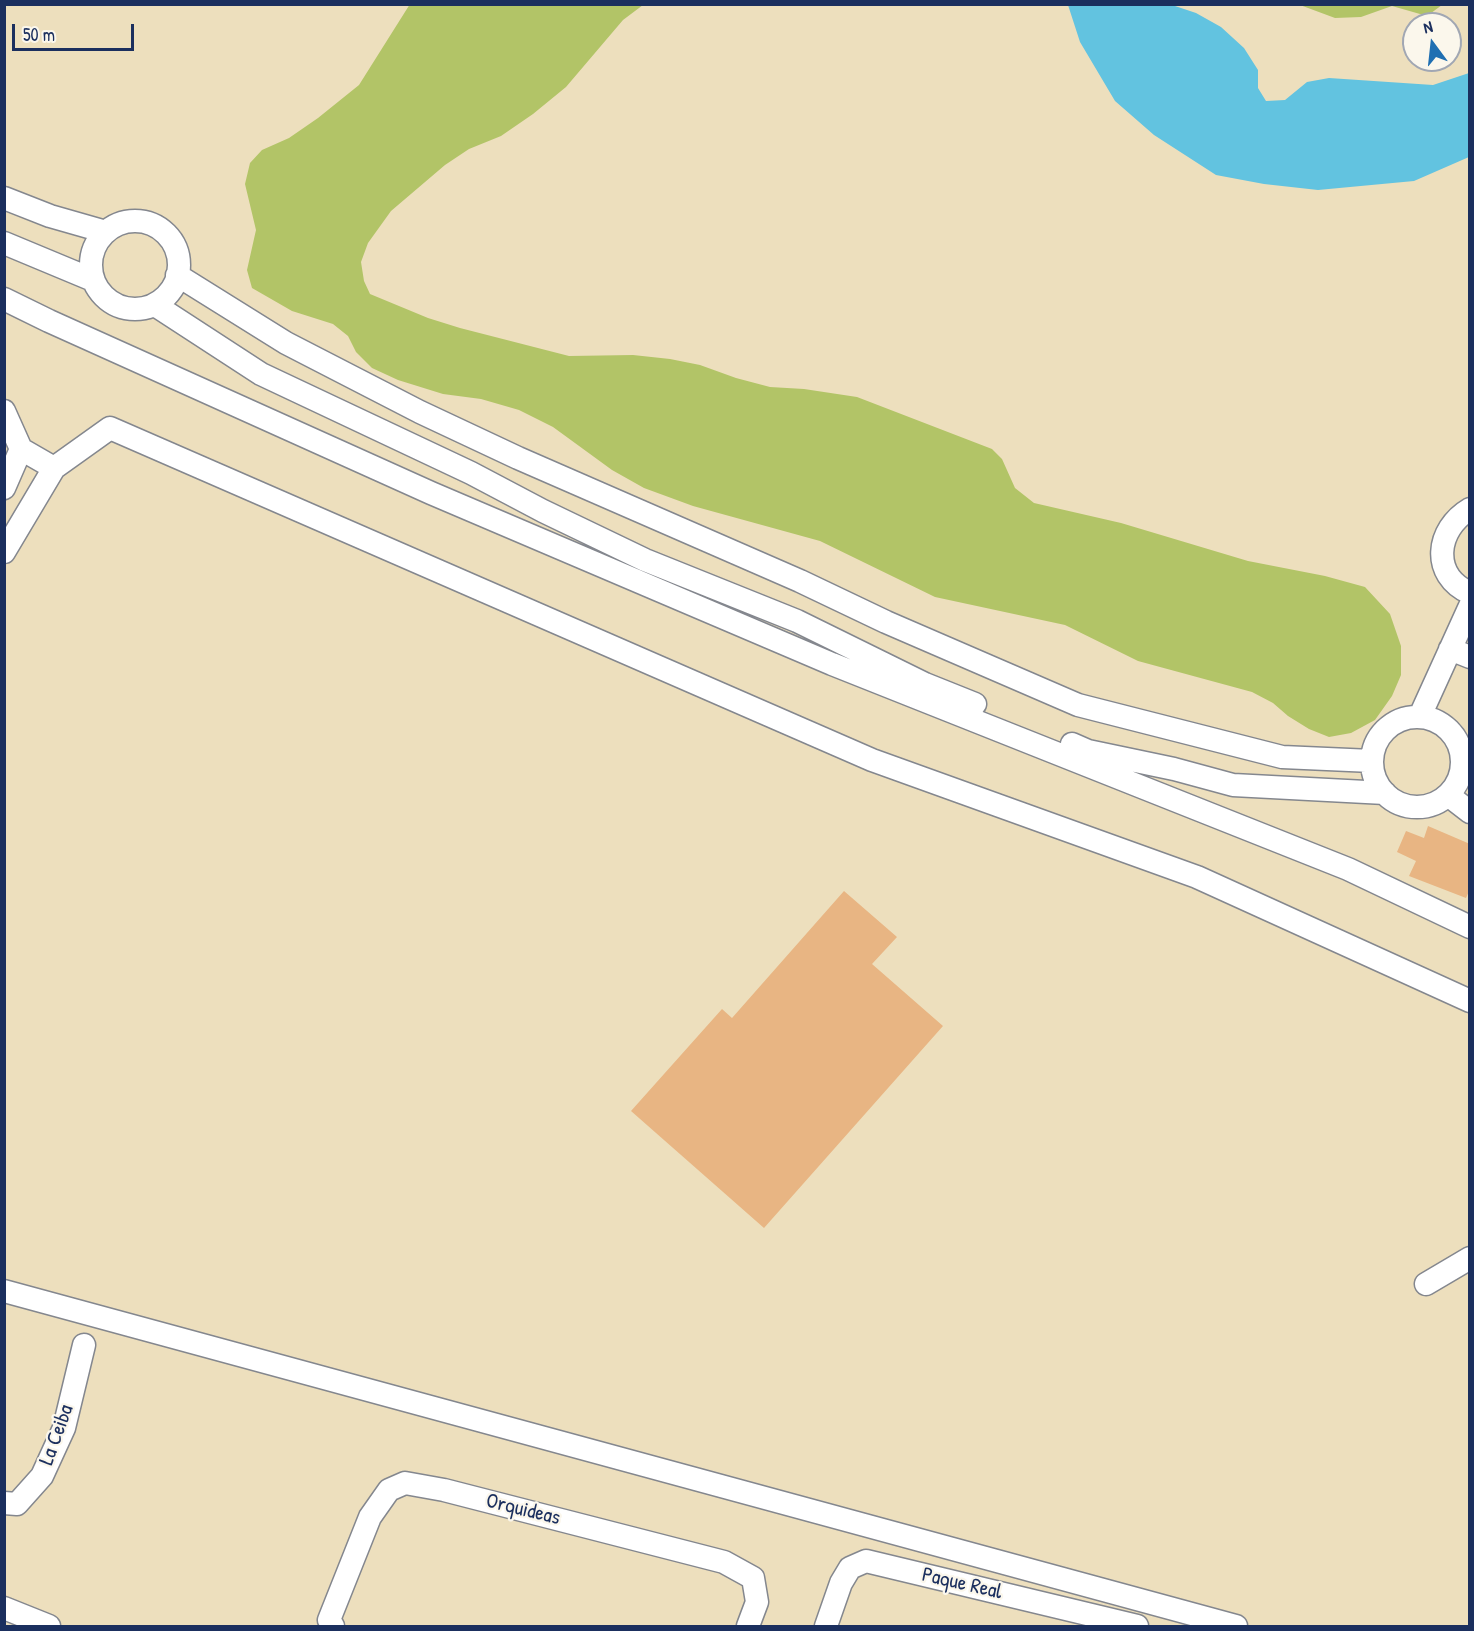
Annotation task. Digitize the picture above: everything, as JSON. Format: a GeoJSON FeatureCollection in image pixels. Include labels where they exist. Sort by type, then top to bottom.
{"type":"FeatureCollection","features":[{"type":"Feature","properties":{"kind":"street"},"geometry":{"type":"LineString","coordinates":[[4,198],[50,216],[106,232]]}},
{"type":"Feature","properties":{"kind":"street"},"geometry":{"type":"LineString","coordinates":[[131,222],[145,223],[158,228],[175,248],[178,262],[177,275],[169,292],[155,305],[140,309],[125,309],[111,303],[100,293],[93,280],[90,267],[92,254],[97,242],[106,232],[118,225],[131,222]]}},
{"type":"Feature","properties":{"kind":"street"},"geometry":{"type":"LineString","coordinates":[[4,243],[93,280]]}},
{"type":"Feature","properties":{"kind":"street"},"geometry":{"type":"LineString","coordinates":[[177,275],[286,343],[420,412],[518,458],[800,581],[886,622],[1078,705],[1282,758],[1372,761]]}},
{"type":"Feature","properties":{"kind":"street"},"geometry":{"type":"LineString","coordinates":[[4,299],[442,497],[832,664],[1348,869],[1470,927]]}},
{"type":"Feature","properties":{"kind":"street"},"geometry":{"type":"LineString","coordinates":[[155,305],[261,374],[471,473],[645,560],[797,621],[925,684],[1088,751],[1174,769],[1233,785],[1385,793]]}},
{"type":"Feature","properties":{"kind":"street"},"geometry":{"type":"LineString","coordinates":[[4,411],[21,448],[54,468]]}},
{"type":"Feature","properties":{"kind":"street"},"geometry":{"type":"LineString","coordinates":[[4,552],[54,468],[110,428],[872,759],[1197,877],[1470,1001]]}},
{"type":"Feature","properties":{"kind":"street"},"geometry":{"type":"LineString","coordinates":[[4,488],[21,448]]}},
{"type":"Feature","properties":{"kind":"street"},"geometry":{"type":"LineString","coordinates":[[1470,509],[1458,515],[1449,526],[1443,540],[1442,555],[1453,581],[1470,593]]}},
{"type":"Feature","properties":{"kind":"street"},"geometry":{"type":"LineString","coordinates":[[1420,717],[1460,653],[1470,606]]}},
{"type":"Feature","properties":{"kind":"street"},"geometry":{"type":"LineString","coordinates":[[1420,717],[1434,719],[1447,727],[1457,739],[1462,753],[1463,769],[1458,783],[1448,795],[1435,804],[1420,807],[1404,806],[1385,793],[1374,776],[1372,761],[1374,747],[1392,724],[1405,718],[1420,717]]}},
{"type":"Feature","properties":{"kind":"street"},"geometry":{"type":"LineString","coordinates":[[1448,795],[1470,812]]}},
{"type":"Feature","properties":{"kind":"street"},"geometry":{"type":"LineString","coordinates":[[1426,1284],[1470,1258]]}},
{"type":"Feature","properties":{"kind":"street"},"geometry":{"type":"LineString","coordinates":[[4,1291],[1236,1626]]}},
{"type":"Feature","properties":{"kind":"street","name":"La Ceiba"},"geometry":{"type":"LineString","coordinates":[[4,1503],[17,1504],[42,1476],[64,1428],[84,1345]]}},
{"type":"Feature","properties":{"kind":"street","name":"Orquideas"},"geometry":{"type":"LineString","coordinates":[[333,1626],[329,1620],[370,1517],[389,1490],[405,1483],[444,1490],[724,1562],[753,1578],[757,1602],[748,1626]]}},
{"type":"Feature","properties":{"kind":"street","name":"Paque Real"},"geometry":{"type":"LineString","coordinates":[[826,1626],[841,1583],[849,1568],[866,1561],[1137,1626]]}},
{"type":"Feature","properties":{"kind":"street"},"geometry":{"type":"LineString","coordinates":[[7,1612],[49,1626]]}},
{"type":"Feature","properties":{"kind":"green space"},"geometry":{"type":"Polygon","coordinates":[[[410,4],[643,5],[623,20],[566,87],[533,114],[501,136],[469,149],[445,165],[391,211],[368,243],[361,262],[364,281],[370,294],[428,318],[460,328],[569,356],[633,355],[670,359],[700,365],[770,387],[804,389],[857,397],[992,449],[1002,459],[1015,488],[1034,503],[1121,523],[1248,561],[1325,576],[1365,587],[1390,614],[1401,646],[1401,675],[1392,696],[1375,720],[1351,733],[1329,737],[1309,729],[1273,703],[1252,692],[1138,661],[1065,625],[935,597],[820,541],[693,506],[644,488],[612,470],[553,427],[519,410],[481,399],[443,394],[398,380],[372,368],[356,352],[348,336],[333,324],[292,311],[252,288],[247,270],[256,230],[245,184],[250,163],[262,150],[289,138],[359,85],[410,4]]]}},
{"type":"Feature","properties":{"kind":"green space"},"geometry":{"type":"Polygon","coordinates":[[[1300,5],[1442,5],[1432,12],[1413,12],[1392,6],[1361,17],[1335,18],[1300,5]]]}},
{"type":"Feature","properties":{"kind":"water"},"geometry":{"type":"Polygon","coordinates":[[[1068,5],[1172,5],[1196,13],[1221,27],[1244,48],[1258,70],[1258,88],[1266,101],[1285,100],[1307,82],[1329,78],[1433,85],[1469,73],[1469,157],[1414,181],[1318,190],[1264,184],[1216,175],[1154,135],[1115,101],[1080,42],[1068,5]]]}},
{"type":"Feature","properties":{"kind":"building"},"geometry":{"type":"Polygon","coordinates":[[[1428,826],[1470,844],[1470,889],[1466,898],[1409,876],[1416,861],[1397,852],[1406,831],[1424,838],[1428,826]]]}},
{"type":"Feature","properties":{"kind":"building"},"geometry":{"type":"Polygon","coordinates":[[[844,891],[897,937],[872,964],[943,1026],[764,1228],[631,1111],[722,1009],[732,1018],[844,891]]]}}]}
